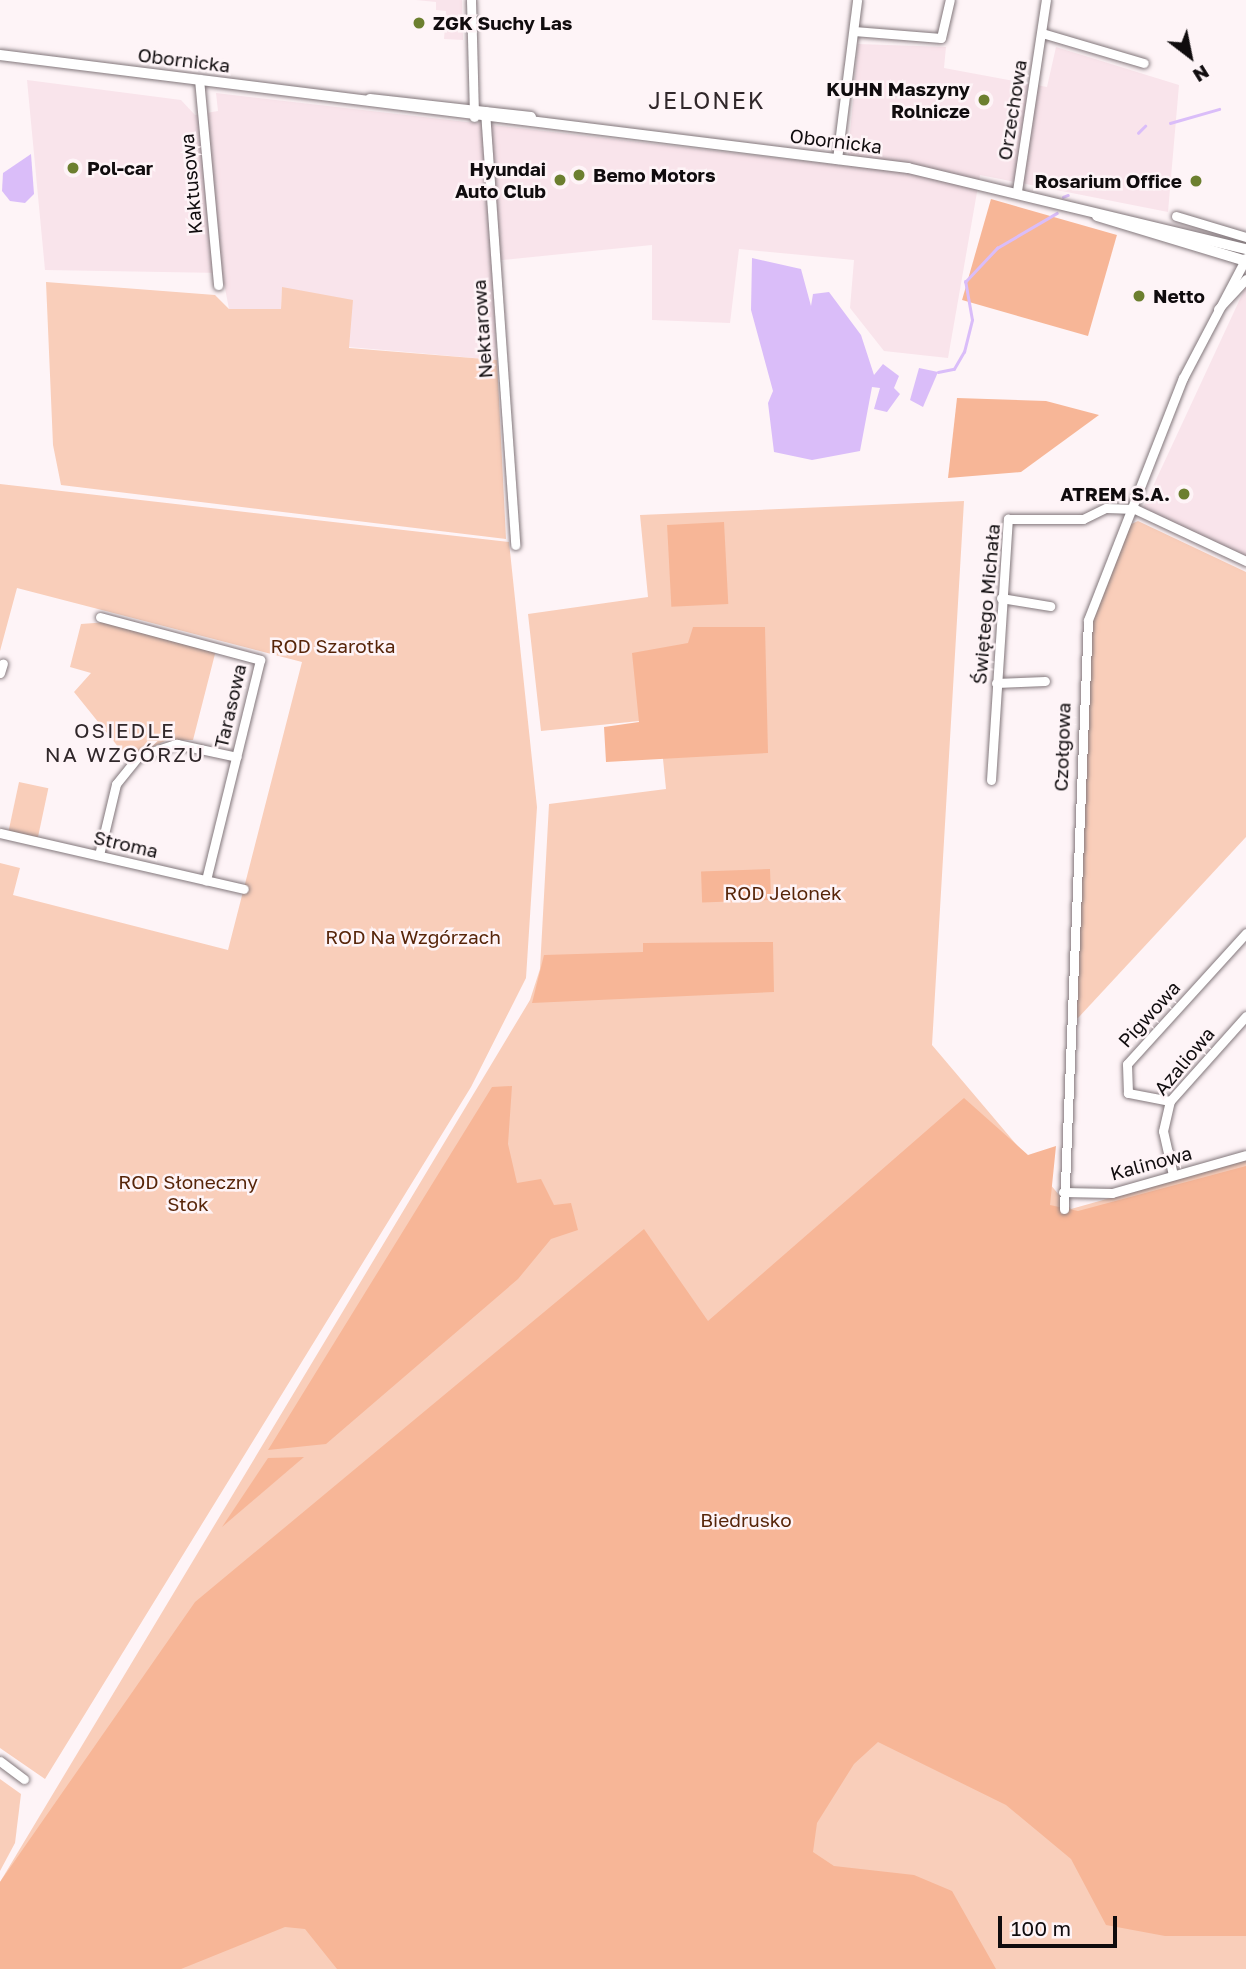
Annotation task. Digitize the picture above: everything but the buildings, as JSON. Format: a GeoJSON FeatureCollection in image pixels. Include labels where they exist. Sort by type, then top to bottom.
{"type":"FeatureCollection","features":[{"type":"Feature","properties":{"kind":"main road","name":"Obornicka"},"geometry":{"type":"LineString","coordinates":[[0,54],[837,159],[1017,191],[1244,255]]}},
{"type":"Feature","properties":{"kind":"main road","name":"Obornicka"},"geometry":{"type":"LineString","coordinates":[[1068,205],[1218,252],[1244,255]]}},
{"type":"Feature","properties":{"kind":"street","name":"Nektarowa"},"geometry":{"type":"LineString","coordinates":[[471,0],[515,545]]}},
{"type":"Feature","properties":{"kind":"street"},"geometry":{"type":"LineString","coordinates":[[837,159],[857,0]]}},
{"type":"Feature","properties":{"kind":"street"},"geometry":{"type":"LineString","coordinates":[[854,30],[936,40],[946,31],[950,0]]}},
{"type":"Feature","properties":{"kind":"street","name":"Orzechowa"},"geometry":{"type":"LineString","coordinates":[[1017,191],[1046,0]]}},
{"type":"Feature","properties":{"kind":"street"},"geometry":{"type":"LineString","coordinates":[[1042,33],[1144,63]]}},
{"type":"Feature","properties":{"kind":"street","name":"Kaktusowa"},"geometry":{"type":"LineString","coordinates":[[199,79],[218,285]]}},
{"type":"Feature","properties":{"kind":"street"},"geometry":{"type":"LineString","coordinates":[[1176,216],[1246,237]]}},
{"type":"Feature","properties":{"kind":"street"},"geometry":{"type":"LineString","coordinates":[[1218,252],[1233,276]]}},
{"type":"Feature","properties":{"kind":"street","name":"Czołgowa"},"geometry":{"type":"LineString","coordinates":[[1064,1209],[1088,620],[1108,559],[1135,509],[1214,313],[1244,255]]}},
{"type":"Feature","properties":{"kind":"street","name":"Czołgowa"},"geometry":{"type":"LineString","coordinates":[[1214,313],[1246,279]]}},
{"type":"Feature","properties":{"kind":"street","name":"Świętego Michała"},"geometry":{"type":"LineString","coordinates":[[991,780],[1001,598],[1012,516],[1083,519],[1107,508],[1135,509]]}},
{"type":"Feature","properties":{"kind":"street"},"geometry":{"type":"LineString","coordinates":[[1135,509],[1246,561]]}},
{"type":"Feature","properties":{"kind":"street"},"geometry":{"type":"LineString","coordinates":[[1001,598],[1050,606]]}},
{"type":"Feature","properties":{"kind":"street","name":"Tarasowa"},"geometry":{"type":"LineString","coordinates":[[100,617],[257,656],[237,757],[206,880]]}},
{"type":"Feature","properties":{"kind":"street"},"geometry":{"type":"LineString","coordinates":[[996,683],[1045,681]]}},
{"type":"Feature","properties":{"kind":"street"},"geometry":{"type":"LineString","coordinates":[[99,855],[116,784],[139,756],[177,744],[237,757]]}},
{"type":"Feature","properties":{"kind":"street","name":"Stroma"},"geometry":{"type":"LineString","coordinates":[[0,832],[244,889]]}},
{"type":"Feature","properties":{"kind":"street","name":"Pigwowa"},"geometry":{"type":"LineString","coordinates":[[1170,1101],[1128,1093],[1127,1064],[1246,933]]}},
{"type":"Feature","properties":{"kind":"street","name":"Azaliowa"},"geometry":{"type":"LineString","coordinates":[[1173,1175],[1163,1131],[1170,1101],[1244,1021]]}},
{"type":"Feature","properties":{"kind":"street","name":"Kalinowa"},"geometry":{"type":"LineString","coordinates":[[1063,1192],[1112,1193],[1246,1155]]}},
{"type":"Feature","properties":{"kind":"street"},"geometry":{"type":"LineString","coordinates":[[0,1760],[24,1779]]}},
{"type":"Feature","properties":{"kind":"shaded area"},"geometry":{"type":"Polygon","coordinates":[[[416,0],[462,0],[463,40],[444,39],[446,11],[436,10],[436,2],[416,0]]]}},
{"type":"Feature","properties":{"kind":"shaded area"},"geometry":{"type":"Polygon","coordinates":[[[858,44],[946,47],[944,68],[1047,87],[1056,47],[1179,85],[1168,212],[980,175],[948,358],[884,351],[850,308],[854,260],[739,249],[730,323],[652,320],[652,245],[492,261],[497,360],[349,347],[282,288],[281,309],[229,309],[222,273],[45,270],[27,80],[181,100],[195,115],[218,111],[216,93],[847,166],[858,44]]]}},
{"type":"Feature","properties":{"kind":"shaded area"},"geometry":{"type":"Polygon","coordinates":[[[31,154],[34,194],[25,203],[10,201],[2,191],[3,173],[31,154]]]}},
{"type":"Feature","properties":{"kind":"shaded area"},"geometry":{"type":"Polygon","coordinates":[[[752,258],[801,269],[811,306],[813,294],[829,292],[861,335],[874,375],[883,364],[899,376],[894,388],[900,394],[887,412],[874,409],[880,388],[872,387],[860,451],[812,460],[774,452],[768,403],[773,391],[751,310],[752,258]]]}},
{"type":"Feature","properties":{"kind":"shaded area"},"geometry":{"type":"Polygon","coordinates":[[[1246,286],[1246,556],[1142,510],[1246,286]]]}},
{"type":"Feature","properties":{"kind":"shaded area"},"geometry":{"type":"Polygon","coordinates":[[[919,368],[938,372],[923,407],[910,400],[919,368]]]}},
{"type":"Feature","properties":{"kind":"green space"},"geometry":{"type":"Polygon","coordinates":[[[991,199],[1117,235],[1088,336],[962,300],[991,199]]]}},
{"type":"Feature","properties":{"kind":"green space"},"geometry":{"type":"Polygon","coordinates":[[[46,282],[215,295],[229,309],[281,309],[282,287],[353,300],[349,348],[497,360],[506,539],[61,485],[53,445],[46,282]]]}},
{"type":"Feature","properties":{"kind":"green space"},"geometry":{"type":"Polygon","coordinates":[[[957,398],[1046,401],[1099,415],[1021,472],[948,478],[957,398]]]}},
{"type":"Feature","properties":{"kind":"green space"},"geometry":{"type":"Polygon","coordinates":[[[0,484],[509,542],[537,807],[526,978],[471,1087],[45,1779],[0,1748],[0,863],[20,868],[13,895],[228,950],[302,662],[17,588],[0,651],[0,484]]]}},
{"type":"Feature","properties":{"kind":"green space","name":"Biedrusko"},"geometry":{"type":"Polygon","coordinates":[[[964,501],[932,1045],[1071,1209],[1246,1160],[1246,1969],[70,1969],[0,1882],[530,1000],[540,969],[549,804],[666,789],[659,719],[541,731],[528,614],[648,597],[640,515],[964,501]]]}},
{"type":"Feature","properties":{"kind":"green space"},"geometry":{"type":"Polygon","coordinates":[[[1138,521],[1246,572],[1246,837],[1078,1018],[1072,1016],[1091,621],[1127,526],[1138,521]]]}},
{"type":"Feature","properties":{"kind":"green space"},"geometry":{"type":"Polygon","coordinates":[[[724,522],[728,604],[671,607],[667,525],[724,522]]]}},
{"type":"Feature","properties":{"kind":"green space"},"geometry":{"type":"Polygon","coordinates":[[[108,622],[216,650],[193,740],[167,740],[128,759],[74,692],[91,673],[70,667],[81,624],[108,622]]]}},
{"type":"Feature","properties":{"kind":"green space"},"geometry":{"type":"Polygon","coordinates":[[[693,627],[765,627],[768,753],[606,762],[604,727],[639,722],[632,653],[688,643],[693,627]]]}},
{"type":"Feature","properties":{"kind":"green space"},"geometry":{"type":"Polygon","coordinates":[[[19,782],[48,788],[38,837],[9,831],[19,782]]]}},
{"type":"Feature","properties":{"kind":"green space"},"geometry":{"type":"Polygon","coordinates":[[[770,869],[771,900],[702,902],[701,871],[770,869]]]}},
{"type":"Feature","properties":{"kind":"green space"},"geometry":{"type":"Polygon","coordinates":[[[773,942],[774,992],[532,1003],[544,955],[643,952],[643,943],[773,942]]]}},
{"type":"Feature","properties":{"kind":"green space"},"geometry":{"type":"Polygon","coordinates":[[[512,1086],[508,1144],[517,1183],[541,1179],[554,1205],[571,1203],[578,1230],[551,1239],[518,1279],[326,1444],[268,1450],[492,1087],[512,1086]]]}},
{"type":"Feature","properties":{"kind":"green space","name":"Biedrusko"},"geometry":{"type":"Polygon","coordinates":[[[964,1098],[1028,1155],[1056,1146],[1050,1205],[1078,1211],[1246,1166],[1246,1936],[1165,1936],[1106,1925],[1071,1859],[1006,1805],[878,1742],[854,1764],[817,1823],[813,1852],[834,1866],[914,1875],[952,1891],[996,1969],[337,1969],[305,1929],[285,1927],[181,1969],[0,1969],[0,1882],[195,1602],[644,1229],[708,1321],[964,1098]]]}},
{"type":"Feature","properties":{"kind":"green space"},"geometry":{"type":"Polygon","coordinates":[[[304,1457],[222,1527],[268,1458],[304,1457]]]}},
{"type":"Feature","properties":{"kind":"green space"},"geometry":{"type":"Polygon","coordinates":[[[0,1779],[21,1794],[15,1843],[0,1871],[0,1779]]]}},
{"type":"Feature","properties":{"kind":"waterway"},"geometry":{"type":"LineString","coordinates":[[1170,123],[1219,109]]}},
{"type":"Feature","properties":{"kind":"waterway"},"geometry":{"type":"LineString","coordinates":[[1138,133],[1145,126]]}},
{"type":"Feature","properties":{"kind":"waterway"},"geometry":{"type":"LineString","coordinates":[[1063,197],[1068,195]]}},
{"type":"Feature","properties":{"kind":"waterway"},"geometry":{"type":"LineString","coordinates":[[938,372],[954,369],[964,352],[972,320],[965,282],[997,248],[1057,213]]}},
{"type":"Feature","properties":{"kind":"place","name":"ZGK Suchy Las"},"geometry":{"type":"Point","coordinates":[419,23]}},
{"type":"Feature","properties":{"kind":"place","name":"KUHN Maszyny Rolnicze"},"geometry":{"type":"Point","coordinates":[984,100]}},
{"type":"Feature","properties":{"kind":"place","name":"Pol-car"},"geometry":{"type":"Point","coordinates":[73,168]}},
{"type":"Feature","properties":{"kind":"place","name":"Bemo Motors"},"geometry":{"type":"Point","coordinates":[579,175]}},
{"type":"Feature","properties":{"kind":"place","name":"Hyundai Auto Club"},"geometry":{"type":"Point","coordinates":[560,180]}},
{"type":"Feature","properties":{"kind":"place","name":"Rosarium Office"},"geometry":{"type":"Point","coordinates":[1196,181]}},
{"type":"Feature","properties":{"kind":"place","name":"Netto"},"geometry":{"type":"Point","coordinates":[1139,296]}},
{"type":"Feature","properties":{"kind":"place","name":"ATREM S.A."},"geometry":{"type":"Point","coordinates":[1184,494]}},
{"type":"Feature","properties":{"kind":"district","name":"JELONEK"},"geometry":{"type":"Point","coordinates":[707,100]}},
{"type":"Feature","properties":{"kind":"district","name":"OSIEDLE NA WZGÓRZU"},"geometry":{"type":"Point","coordinates":[125,742]}},
{"type":"Feature","properties":{"kind":"park label","name":"ROD Szarotka"},"geometry":{"type":"Point","coordinates":[333,646]}},
{"type":"Feature","properties":{"kind":"park label","name":"ROD Jelonek"},"geometry":{"type":"Point","coordinates":[783,893]}},
{"type":"Feature","properties":{"kind":"park label","name":"ROD Na Wzgórzach"},"geometry":{"type":"Point","coordinates":[413,937]}},
{"type":"Feature","properties":{"kind":"park label","name":"ROD Słoneczny Stok"},"geometry":{"type":"Point","coordinates":[188,1193]}}]}
